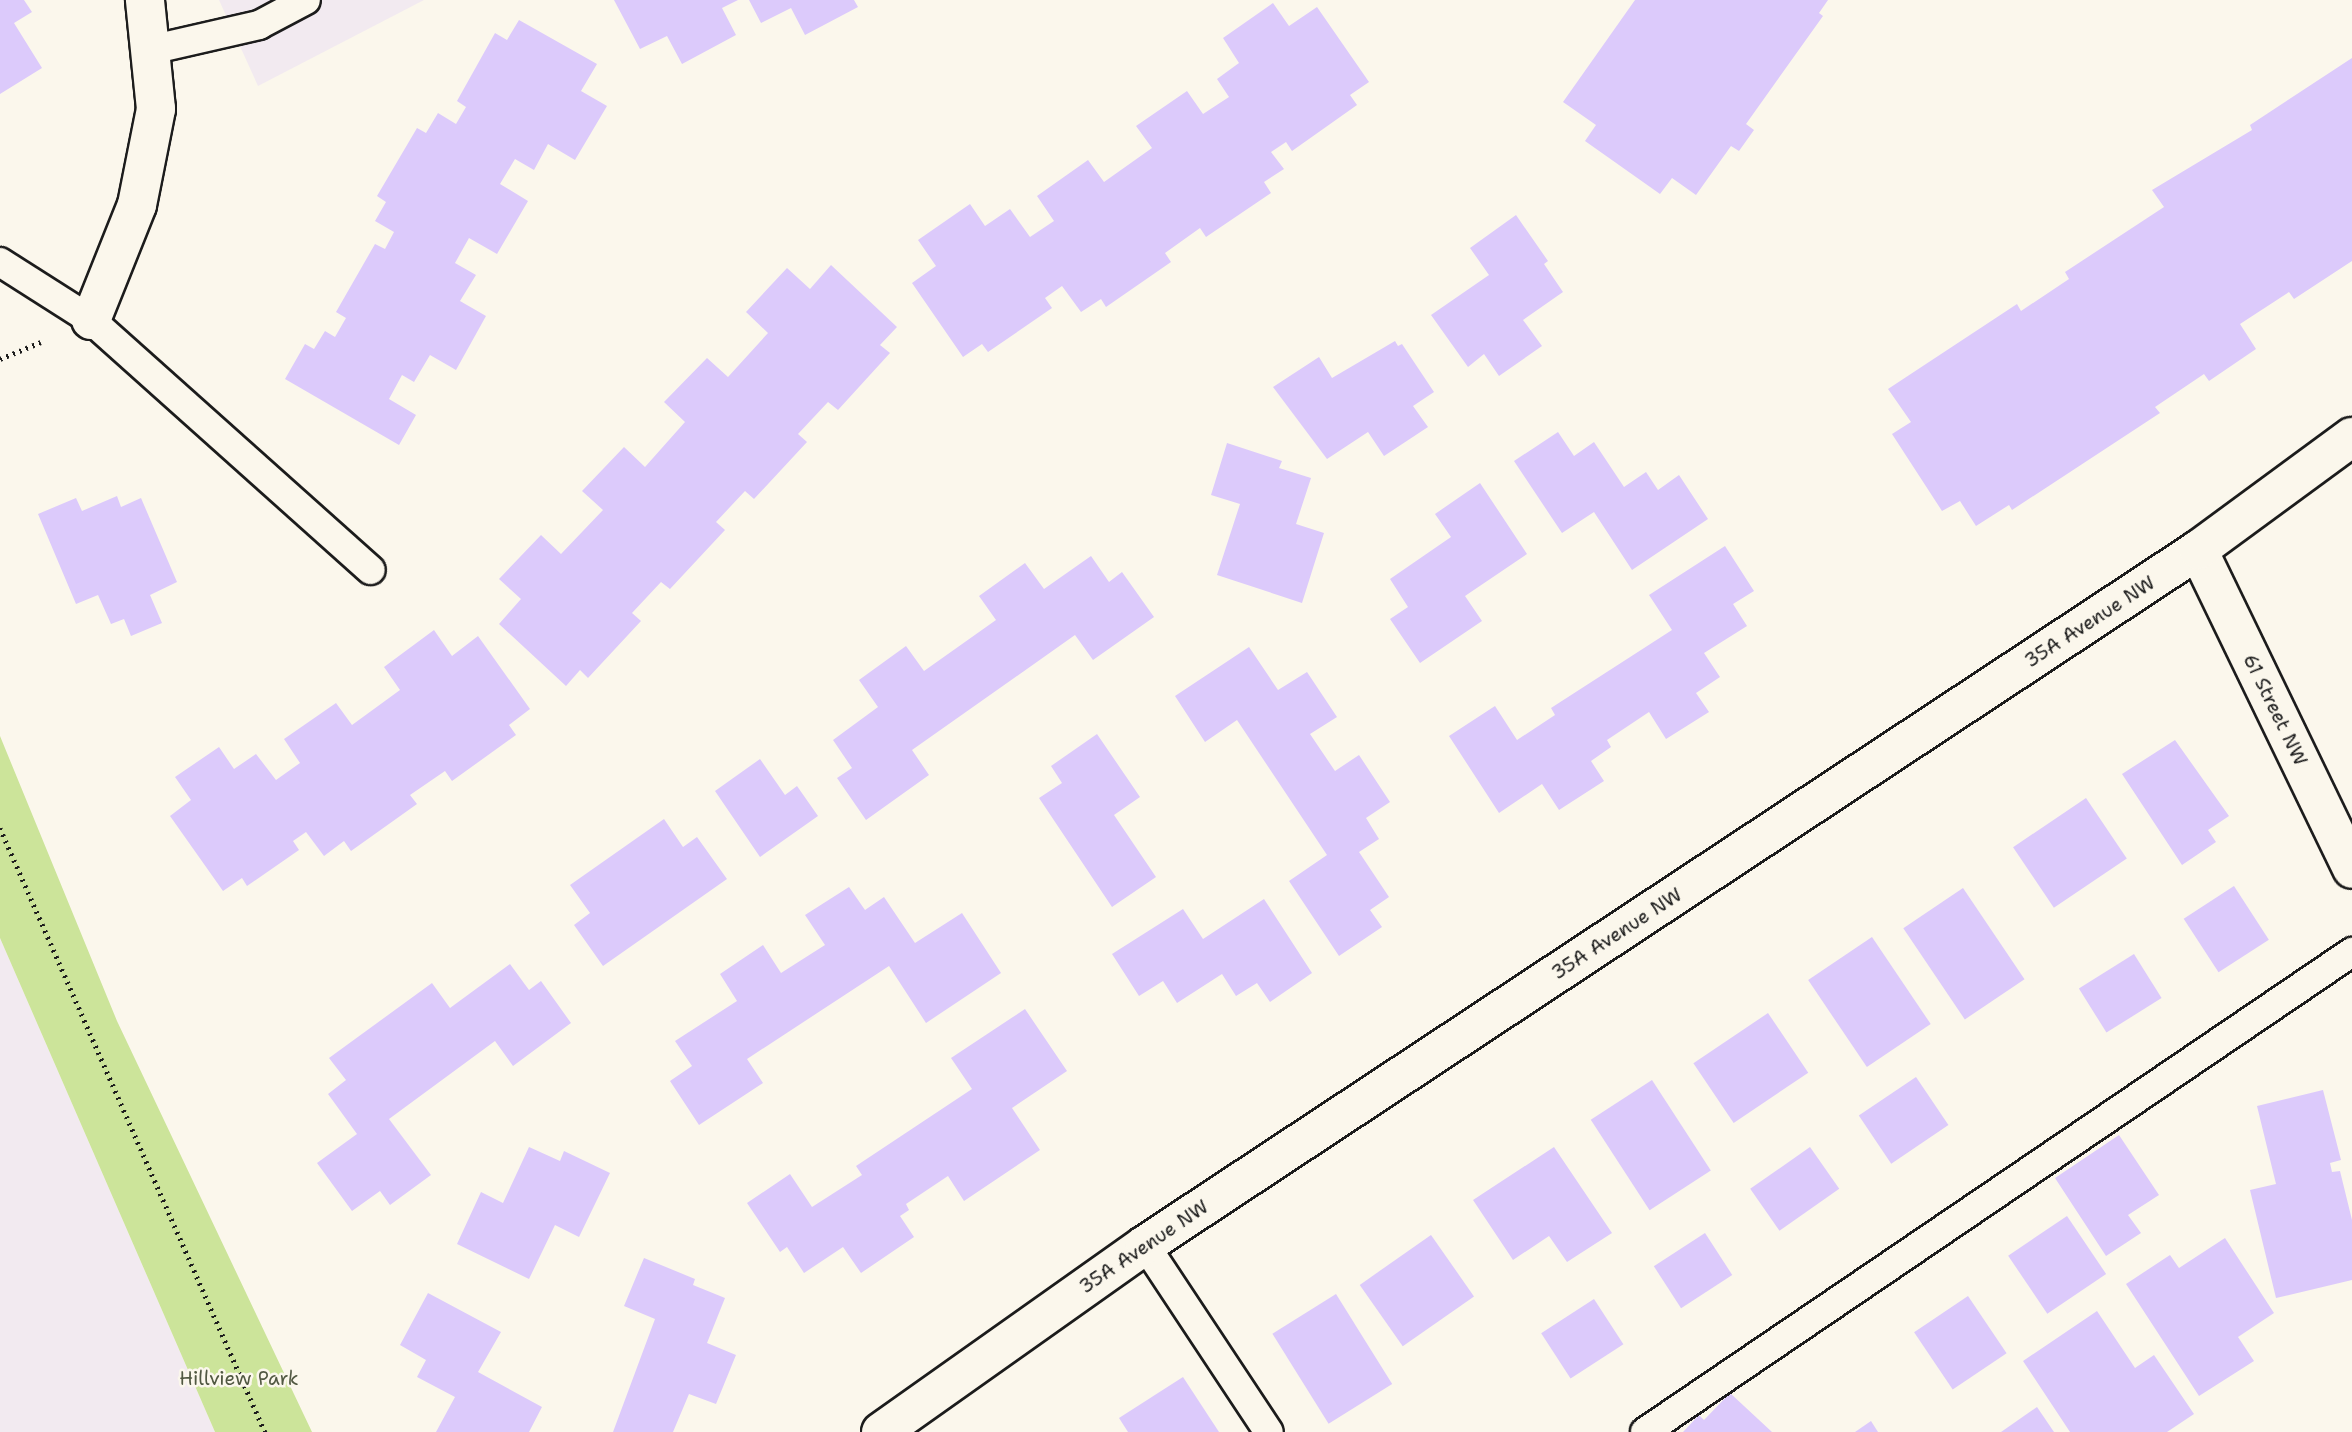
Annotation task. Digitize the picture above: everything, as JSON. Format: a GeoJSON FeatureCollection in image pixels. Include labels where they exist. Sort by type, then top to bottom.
{"type":"FeatureCollection","features":[{"type":"Feature","properties":{"kind":"street"},"geometry":{"type":"LineString","coordinates":[[91,320],[137,205],[156,109],[145,0]]}},
{"type":"Feature","properties":{"kind":"street","name":"35A Avenue NW"},"geometry":{"type":"LineString","coordinates":[[881,1432],[1145,1245],[2198,550],[2352,437]]}},
{"type":"Feature","properties":{"kind":"street","name":"61 Street NW"},"geometry":{"type":"LineString","coordinates":[[2198,550],[2352,869]]}},
{"type":"Feature","properties":{"kind":"lane"},"geometry":{"type":"LineString","coordinates":[[150,50],[259,25],[306,0]]}},
{"type":"Feature","properties":{"kind":"lane"},"geometry":{"type":"LineString","coordinates":[[0,262],[91,320],[371,570]]}},
{"type":"Feature","properties":{"kind":"lane"},"geometry":{"type":"LineString","coordinates":[[1645,1432],[2352,952]]}},
{"type":"Feature","properties":{"kind":"lane"},"geometry":{"type":"LineString","coordinates":[[1145,1245],[1269,1432]]}},
{"type":"Feature","properties":{"kind":"path"},"geometry":{"type":"LineString","coordinates":[[0,828],[265,1432]]}},
{"type":"Feature","properties":{"kind":"shaded area"},"geometry":{"type":"Polygon","coordinates":[[[219,0],[424,0],[258,86],[219,0]]]}},
{"type":"Feature","properties":{"kind":"shaded area"},"geometry":{"type":"Polygon","coordinates":[[[0,938],[215,1432],[0,1432],[0,938]]]}},
{"type":"Feature","properties":{"kind":"green space","name":"Hillview Park"},"geometry":{"type":"Polygon","coordinates":[[[0,736],[117,1021],[312,1432],[215,1432],[0,938],[0,736]]]}},
{"type":"Feature","properties":{"kind":"building"},"geometry":{"type":"Polygon","coordinates":[[[0,0],[24,0],[32,12],[14,23],[42,68],[0,94],[0,0]]]}},
{"type":"Feature","properties":{"kind":"building"},"geometry":{"type":"Polygon","coordinates":[[[614,0],[738,0],[722,8],[736,35],[682,64],[667,36],[640,49],[614,0]]]}},
{"type":"Feature","properties":{"kind":"building"},"geometry":{"type":"Polygon","coordinates":[[[749,0],[854,0],[858,7],[805,35],[791,8],[761,23],[749,0]]]}},
{"type":"Feature","properties":{"kind":"building"},"geometry":{"type":"Polygon","coordinates":[[[1635,0],[1828,0],[1819,13],[1823,16],[1746,124],[1754,130],[1739,151],[1731,146],[1696,195],[1672,178],[1660,194],[1585,141],[1596,125],[1563,102],[1635,0]]]}},
{"type":"Feature","properties":{"kind":"building"},"geometry":{"type":"Polygon","coordinates":[[[1273,3],[1289,26],[1317,7],[1369,82],[1350,95],[1357,105],[1292,151],[1286,142],[1271,152],[1284,169],[1264,182],[1271,193],[1206,237],[1200,228],[1165,253],[1171,262],[1106,307],[1101,299],[1081,312],[1062,286],[1045,298],[1052,308],[988,352],[982,344],[963,357],[912,283],[936,266],[918,240],[970,204],[985,226],[1010,209],[1030,237],[1054,221],[1037,196],[1088,160],[1104,182],[1152,148],[1136,126],[1187,91],[1203,114],[1229,97],[1217,79],[1239,63],[1223,38],[1273,3]]]}},
{"type":"Feature","properties":{"kind":"building"},"geometry":{"type":"Polygon","coordinates":[[[519,20],[597,64],[581,91],[607,106],[575,160],[548,144],[534,170],[515,159],[500,184],[528,201],[497,254],[469,238],[455,263],[476,275],[460,301],[486,316],[456,370],[430,355],[414,382],[402,375],[389,399],[416,415],[399,445],[285,379],[305,344],[314,349],[325,331],[335,337],[346,318],[336,312],[375,244],[385,249],[394,232],[375,221],[386,202],[377,196],[417,128],[426,133],[438,113],[456,124],[466,107],[457,101],[495,33],[507,40],[519,20]]]}},
{"type":"Feature","properties":{"kind":"building"},"geometry":{"type":"Polygon","coordinates":[[[2352,58],[2352,261],[2294,299],[2289,292],[2240,324],[2256,349],[2209,381],[2204,374],[2155,407],[2160,413],[2012,510],[2009,505],[1976,526],[1960,501],[1942,511],[1892,434],[1911,422],[1888,389],[2017,304],[2021,311],[2069,279],[2065,272],[2164,207],[2152,190],[2252,130],[2250,125],[2352,58]]]}},
{"type":"Feature","properties":{"kind":"building"},"geometry":{"type":"Polygon","coordinates":[[[1516,215],[1548,261],[1544,264],[1563,292],[1523,320],[1542,346],[1499,376],[1484,354],[1468,367],[1431,315],[1489,275],[1470,248],[1516,215]]]}},
{"type":"Feature","properties":{"kind":"building"},"geometry":{"type":"Polygon","coordinates":[[[831,265],[897,327],[880,345],[890,353],[838,410],[828,402],[798,434],[807,442],[754,499],[745,491],[716,522],[725,530],[670,589],[661,582],[632,613],[641,621],[588,678],[580,670],[566,686],[499,624],[521,599],[499,579],[541,535],[561,554],[603,510],[582,491],[624,447],[645,467],[685,422],[664,402],[707,358],[728,377],[768,333],[746,312],[787,268],[810,289],[831,265]]]}},
{"type":"Feature","properties":{"kind":"building"},"geometry":{"type":"Polygon","coordinates":[[[1395,341],[1398,346],[1402,344],[1434,392],[1413,406],[1428,427],[1384,456],[1368,432],[1327,459],[1273,387],[1319,357],[1332,378],[1395,341]]]}},
{"type":"Feature","properties":{"kind":"building"},"geometry":{"type":"Polygon","coordinates":[[[1558,432],[1574,456],[1594,442],[1624,487],[1646,472],[1658,490],[1679,475],[1708,519],[1632,570],[1594,512],[1562,533],[1514,461],[1558,432]]]}},
{"type":"Feature","properties":{"kind":"building"},"geometry":{"type":"Polygon","coordinates":[[[1227,443],[1282,461],[1279,468],[1311,478],[1296,524],[1324,533],[1302,603],[1217,575],[1240,504],[1211,495],[1227,443]]]}},
{"type":"Feature","properties":{"kind":"building"},"geometry":{"type":"Polygon","coordinates":[[[1480,483],[1527,554],[1465,596],[1482,621],[1420,663],[1390,619],[1408,607],[1390,579],[1451,537],[1435,514],[1480,483]]]}},
{"type":"Feature","properties":{"kind":"building"},"geometry":{"type":"Polygon","coordinates":[[[117,496],[121,507],[141,498],[177,582],[150,595],[162,623],[131,636],[124,619],[111,624],[98,595],[76,604],[38,514],[76,498],[82,511],[117,496]]]}},
{"type":"Feature","properties":{"kind":"building"},"geometry":{"type":"Polygon","coordinates":[[[1725,546],[1754,591],[1733,604],[1747,626],[1704,653],[1720,677],[1696,693],[1709,712],[1666,739],[1649,712],[1607,740],[1611,747],[1591,761],[1604,781],[1559,810],[1542,784],[1499,813],[1449,736],[1495,706],[1517,740],[1555,715],[1551,708],[1672,630],[1649,595],[1725,546]]]}},
{"type":"Feature","properties":{"kind":"building"},"geometry":{"type":"Polygon","coordinates":[[[1091,556],[1109,582],[1122,572],[1154,617],[1093,660],[1075,635],[912,750],[929,775],[866,820],[837,778],[852,768],[833,740],[878,707],[859,680],[906,646],[924,671],[996,620],[979,596],[1025,563],[1044,589],[1091,556]]]}},
{"type":"Feature","properties":{"kind":"building"},"geometry":{"type":"Polygon","coordinates":[[[434,630],[452,656],[478,636],[530,709],[509,725],[516,735],[452,781],[445,771],[410,795],[417,804],[351,851],[344,841],[324,856],[306,832],[293,841],[299,850],[247,886],[242,878],[223,891],[170,816],[191,800],[175,777],[219,747],[234,769],[256,754],[276,780],[300,763],[284,739],[336,703],[352,725],[400,690],[384,667],[434,630]]]}},
{"type":"Feature","properties":{"kind":"building"},"geometry":{"type":"Polygon","coordinates":[[[1249,647],[1278,690],[1307,672],[1337,717],[1310,734],[1335,771],[1359,755],[1390,802],[1366,818],[1379,839],[1359,852],[1389,897],[1370,910],[1382,927],[1339,956],[1289,881],[1327,855],[1237,720],[1205,742],[1175,696],[1249,647]]]}},
{"type":"Feature","properties":{"kind":"building"},"geometry":{"type":"Polygon","coordinates":[[[1097,734],[1140,797],[1114,815],[1156,877],[1112,907],[1039,798],[1062,783],[1051,766],[1097,734]]]}},
{"type":"Feature","properties":{"kind":"building"},"geometry":{"type":"Polygon","coordinates":[[[2175,740],[2229,816],[2208,830],[2216,842],[2182,865],[2122,774],[2175,740]]]}},
{"type":"Feature","properties":{"kind":"building"},"geometry":{"type":"Polygon","coordinates":[[[760,759],[785,795],[797,786],[818,816],[760,857],[715,791],[760,759]]]}},
{"type":"Feature","properties":{"kind":"building"},"geometry":{"type":"Polygon","coordinates":[[[2086,798],[2127,859],[2054,908],[2013,847],[2086,798]]]}},
{"type":"Feature","properties":{"kind":"building"},"geometry":{"type":"Polygon","coordinates":[[[664,819],[683,847],[697,837],[727,879],[603,966],[574,925],[590,913],[570,885],[664,819]]]}},
{"type":"Feature","properties":{"kind":"building"},"geometry":{"type":"Polygon","coordinates":[[[2234,886],[2269,940],[2219,972],[2184,919],[2234,886]]]}},
{"type":"Feature","properties":{"kind":"building"},"geometry":{"type":"Polygon","coordinates":[[[849,887],[865,910],[884,897],[915,943],[962,913],[1001,973],[926,1023],[889,966],[747,1059],[763,1083],[699,1125],[670,1081],[692,1066],[675,1041],[737,1001],[720,974],[763,945],[781,973],[825,945],[805,915],[849,887]]]}},
{"type":"Feature","properties":{"kind":"building"},"geometry":{"type":"Polygon","coordinates":[[[1963,888],[2025,979],[1965,1019],[1903,928],[1963,888]]]}},
{"type":"Feature","properties":{"kind":"building"},"geometry":{"type":"Polygon","coordinates":[[[1264,899],[1312,973],[1270,1002],[1257,983],[1236,996],[1222,974],[1177,1003],[1163,981],[1139,996],[1112,954],[1183,909],[1203,939],[1264,899]]]}},
{"type":"Feature","properties":{"kind":"building"},"geometry":{"type":"Polygon","coordinates":[[[1872,937],[1931,1024],[1867,1067],[1808,980],[1872,937]]]}},
{"type":"Feature","properties":{"kind":"building"},"geometry":{"type":"Polygon","coordinates":[[[2134,954],[2162,998],[2106,1033],[2079,988],[2134,954]]]}},
{"type":"Feature","properties":{"kind":"building"},"geometry":{"type":"Polygon","coordinates":[[[510,964],[529,990],[541,981],[571,1023],[513,1066],[495,1041],[389,1119],[431,1175],[390,1205],[380,1191],[352,1211],[317,1163],[357,1134],[328,1094],[346,1080],[329,1058],[432,983],[450,1008],[510,964]]]}},
{"type":"Feature","properties":{"kind":"building"},"geometry":{"type":"Polygon","coordinates":[[[1025,1009],[1067,1071],[1012,1108],[1040,1150],[964,1201],[948,1176],[906,1204],[909,1210],[900,1216],[914,1237],[861,1273],[843,1247],[804,1273],[787,1247],[780,1252],[747,1203],[790,1174],[812,1207],[862,1175],[856,1166],[972,1089],[951,1058],[1025,1009]]]}},
{"type":"Feature","properties":{"kind":"building"},"geometry":{"type":"Polygon","coordinates":[[[1768,1013],[1808,1073],[1734,1123],[1693,1063],[1768,1013]]]}},
{"type":"Feature","properties":{"kind":"building"},"geometry":{"type":"Polygon","coordinates":[[[1916,1077],[1948,1125],[1891,1164],[1859,1116],[1916,1077]]]}},
{"type":"Feature","properties":{"kind":"building"},"geometry":{"type":"Polygon","coordinates":[[[1652,1080],[1711,1171],[1650,1210],[1591,1120],[1652,1080]]]}},
{"type":"Feature","properties":{"kind":"building"},"geometry":{"type":"Polygon","coordinates":[[[2323,1090],[2341,1160],[2330,1163],[2332,1172],[2340,1171],[2352,1220],[2352,1280],[2276,1298],[2250,1190],[2276,1184],[2257,1106],[2323,1090]]]}},
{"type":"Feature","properties":{"kind":"building"},"geometry":{"type":"Polygon","coordinates":[[[2119,1135],[2159,1195],[2128,1215],[2141,1233],[2106,1256],[2055,1178],[2119,1135]]]}},
{"type":"Feature","properties":{"kind":"building"},"geometry":{"type":"Polygon","coordinates":[[[529,1147],[560,1161],[564,1151],[610,1173],[579,1237],[555,1225],[529,1279],[457,1244],[481,1192],[503,1203],[529,1147]]]}},
{"type":"Feature","properties":{"kind":"building"},"geometry":{"type":"Polygon","coordinates":[[[1554,1147],[1612,1233],[1567,1262],[1549,1236],[1513,1260],[1473,1200],[1554,1147]]]}},
{"type":"Feature","properties":{"kind":"building"},"geometry":{"type":"Polygon","coordinates":[[[1810,1147],[1839,1189],[1779,1231],[1750,1189],[1810,1147]]]}},
{"type":"Feature","properties":{"kind":"building"},"geometry":{"type":"Polygon","coordinates":[[[2067,1216],[2106,1274],[2047,1314],[2008,1256],[2067,1216]]]}},
{"type":"Feature","properties":{"kind":"building"},"geometry":{"type":"Polygon","coordinates":[[[1705,1233],[1732,1275],[1681,1308],[1654,1266],[1705,1233]]]}},
{"type":"Feature","properties":{"kind":"building"},"geometry":{"type":"Polygon","coordinates":[[[1431,1235],[1474,1296],[1403,1346],[1360,1285],[1431,1235]]]}},
{"type":"Feature","properties":{"kind":"building"},"geometry":{"type":"Polygon","coordinates":[[[2225,1238],[2274,1313],[2238,1337],[2254,1361],[2199,1396],[2126,1284],[2170,1255],[2179,1268],[2225,1238]]]}},
{"type":"Feature","properties":{"kind":"building"},"geometry":{"type":"Polygon","coordinates":[[[644,1258],[695,1279],[693,1285],[725,1298],[707,1343],[736,1355],[716,1404],[689,1394],[673,1432],[613,1432],[655,1319],[624,1306],[644,1258]]]}},
{"type":"Feature","properties":{"kind":"building"},"geometry":{"type":"Polygon","coordinates":[[[428,1293],[501,1332],[478,1372],[542,1407],[529,1432],[436,1432],[455,1397],[417,1377],[426,1360],[400,1345],[428,1293]]]}},
{"type":"Feature","properties":{"kind":"building"},"geometry":{"type":"Polygon","coordinates":[[[1336,1294],[1392,1384],[1329,1424],[1272,1334],[1336,1294]]]}},
{"type":"Feature","properties":{"kind":"building"},"geometry":{"type":"Polygon","coordinates":[[[1968,1296],[2007,1353],[1953,1390],[1914,1332],[1968,1296]]]}},
{"type":"Feature","properties":{"kind":"building"},"geometry":{"type":"Polygon","coordinates":[[[1594,1299],[1623,1344],[1571,1379],[1541,1333],[1594,1299]]]}},
{"type":"Feature","properties":{"kind":"building"},"geometry":{"type":"Polygon","coordinates":[[[2097,1311],[2135,1368],[2154,1355],[2194,1414],[2167,1432],[2070,1432],[2023,1361],[2097,1311]]]}},
{"type":"Feature","properties":{"kind":"building"},"geometry":{"type":"Polygon","coordinates":[[[1183,1377],[1219,1432],[1128,1432],[1119,1418],[1183,1377]]]}},
{"type":"Feature","properties":{"kind":"building"},"geometry":{"type":"Polygon","coordinates":[[[1730,1393],[1772,1432],[1683,1432],[1699,1415],[1704,1420],[1730,1393]]]}},
{"type":"Feature","properties":{"kind":"building"},"geometry":{"type":"Polygon","coordinates":[[[2037,1407],[2054,1432],[2001,1432],[2037,1407]]]}},
{"type":"Feature","properties":{"kind":"building"},"geometry":{"type":"Polygon","coordinates":[[[1871,1421],[1878,1432],[1855,1432],[1871,1421]]]}}]}
